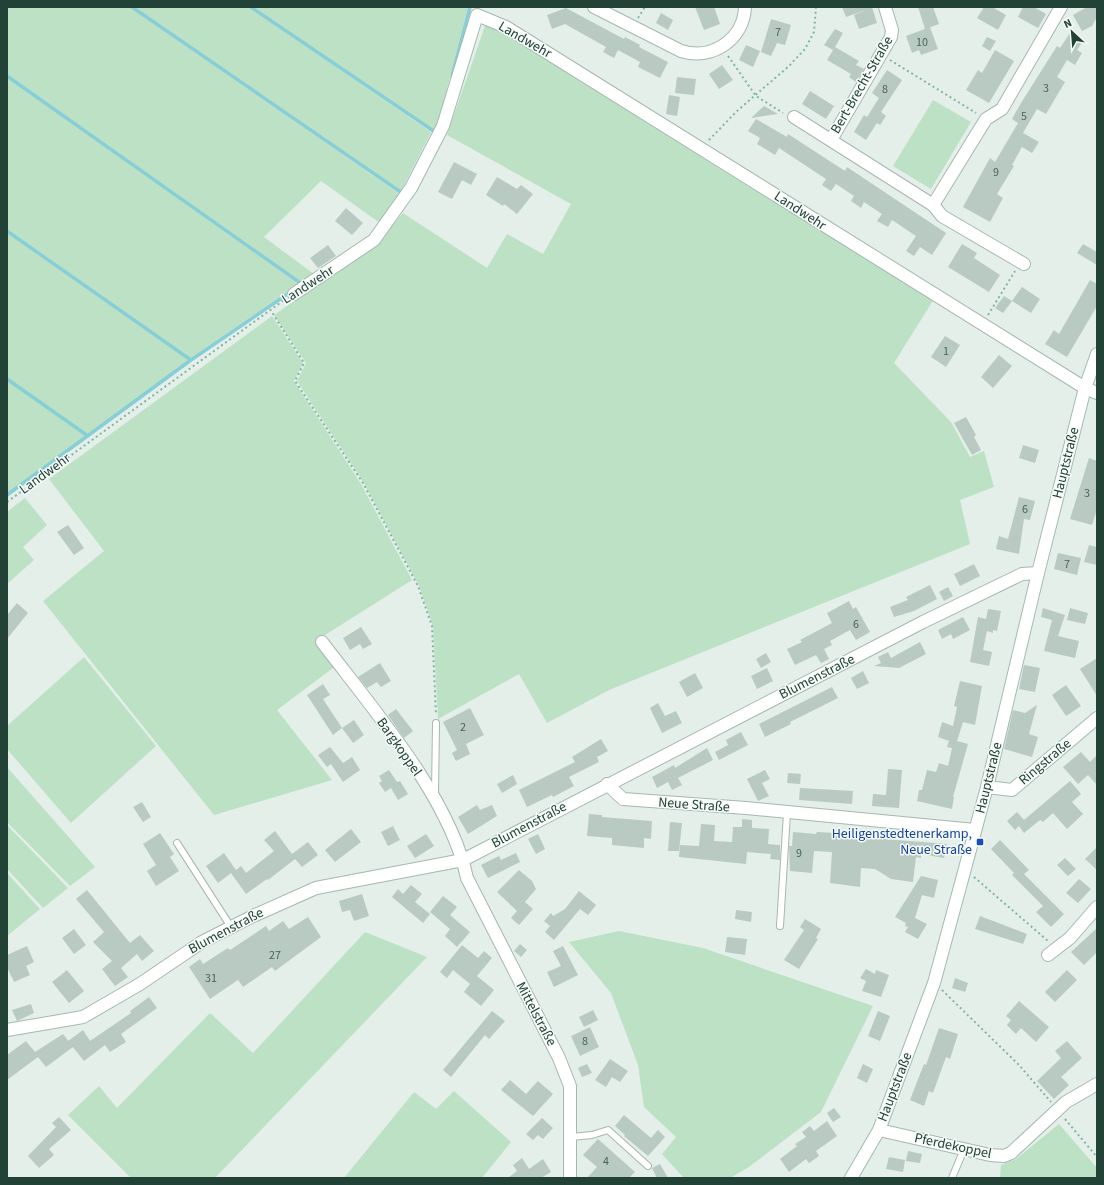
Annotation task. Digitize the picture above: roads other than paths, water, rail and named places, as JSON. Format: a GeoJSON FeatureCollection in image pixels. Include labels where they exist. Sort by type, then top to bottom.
{"type":"FeatureCollection","features":[{"type":"Feature","properties":{"kind":"street"},"geometry":{"type":"LineString","coordinates":[[594,7],[688,53],[704,53],[721,47],[729,41],[740,30],[745,7]]}},
{"type":"Feature","properties":{"kind":"street","name":"Bert-Brecht-Straße"},"geometry":{"type":"LineString","coordinates":[[830,140],[891,37],[892,30],[885,7]]}},
{"type":"Feature","properties":{"kind":"street"},"geometry":{"type":"LineString","coordinates":[[933,205],[986,119],[1002,109],[1061,7]]}},
{"type":"Feature","properties":{"kind":"street","name":"Landwehr"},"geometry":{"type":"LineString","coordinates":[[294,294],[374,240],[411,188],[443,126],[477,15],[506,27],[701,147],[982,325],[1085,388]]}},
{"type":"Feature","properties":{"kind":"street","name":"Bert-Brecht-Straße"},"geometry":{"type":"LineString","coordinates":[[794,117],[933,205],[942,216],[1024,264]]}},
{"type":"Feature","properties":{"kind":"street","name":"Hauptstraße"},"geometry":{"type":"LineString","coordinates":[[851,1178],[879,1130],[934,983],[966,870],[1038,573],[1085,388],[1097,354]]}},
{"type":"Feature","properties":{"kind":"street"},"geometry":{"type":"LineString","coordinates":[[1085,388],[1097,393]]}},
{"type":"Feature","properties":{"kind":"street","name":"Blumenstraße"},"geometry":{"type":"LineString","coordinates":[[7,1030],[82,1017],[140,984],[202,942],[253,916],[316,888],[463,860],[607,784],[972,598],[1022,574],[1038,573]]}},
{"type":"Feature","properties":{"kind":"street","name":"Bargkoppel"},"geometry":{"type":"LineString","coordinates":[[322,642],[399,745],[435,798],[463,860]]}},
{"type":"Feature","properties":{"kind":"street","name":"Ringstraße"},"geometry":{"type":"LineString","coordinates":[[987,787],[1012,790],[1097,718]]}},
{"type":"Feature","properties":{"kind":"street","name":"Neue Straße"},"geometry":{"type":"LineString","coordinates":[[607,784],[623,800],[787,812],[976,830]]}},
{"type":"Feature","properties":{"kind":"street","name":"Mittelstraße"},"geometry":{"type":"LineString","coordinates":[[463,860],[467,878],[568,1078],[570,1086],[570,1178]]}},
{"type":"Feature","properties":{"kind":"street"},"geometry":{"type":"LineString","coordinates":[[1052,951],[1070,938],[1097,907]]}},
{"type":"Feature","properties":{"kind":"street","name":"Pferdekoppel"},"geometry":{"type":"LineString","coordinates":[[879,1130],[990,1156],[1004,1156],[1010,1154],[1072,1097],[1097,1084]]}},
{"type":"Feature","properties":{"kind":"lane"},"geometry":{"type":"LineString","coordinates":[[435,798],[436,723]]}},
{"type":"Feature","properties":{"kind":"lane"},"geometry":{"type":"LineString","coordinates":[[780,926],[787,812]]}},
{"type":"Feature","properties":{"kind":"lane"},"geometry":{"type":"LineString","coordinates":[[177,843],[231,927]]}},
{"type":"Feature","properties":{"kind":"lane"},"geometry":{"type":"LineString","coordinates":[[571,1137],[592,1135],[608,1130],[648,1166]]}},
{"type":"Feature","properties":{"kind":"lane"},"geometry":{"type":"LineString","coordinates":[[952,1178],[964,1149]]}},
{"type":"Feature","properties":{"kind":"waterway"},"geometry":{"type":"LineString","coordinates":[[132,7],[402,193],[403,191]]}},
{"type":"Feature","properties":{"kind":"waterway"},"geometry":{"type":"LineString","coordinates":[[251,7],[435,132]]}},
{"type":"Feature","properties":{"kind":"waterway"},"geometry":{"type":"LineString","coordinates":[[452,76],[470,7]]}},
{"type":"Feature","properties":{"kind":"waterway"},"geometry":{"type":"LineString","coordinates":[[7,76],[302,284],[300,285]]}},
{"type":"Feature","properties":{"kind":"waterway"},"geometry":{"type":"LineString","coordinates":[[7,231],[191,360]]}},
{"type":"Feature","properties":{"kind":"waterway"},"geometry":{"type":"LineString","coordinates":[[7,495],[191,360],[292,291]]}},
{"type":"Feature","properties":{"kind":"waterway"},"geometry":{"type":"LineString","coordinates":[[7,379],[88,436]]}},
{"type":"Feature","properties":{"kind":"place","name":"Heiligenstedtenerkamp, Neue Straße"},"geometry":{"type":"Point","coordinates":[980,842]}}]}
